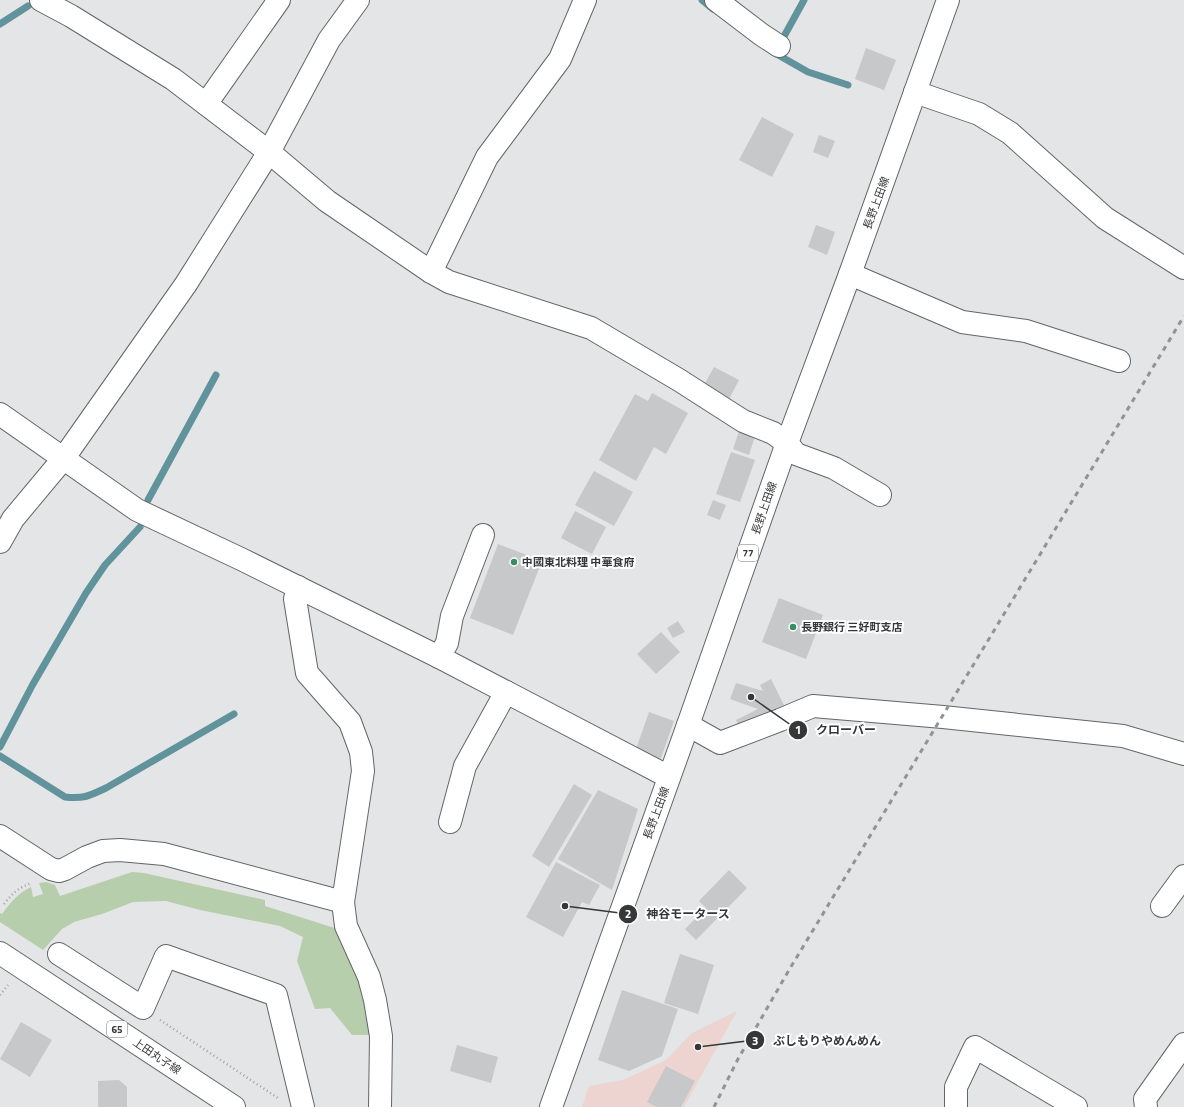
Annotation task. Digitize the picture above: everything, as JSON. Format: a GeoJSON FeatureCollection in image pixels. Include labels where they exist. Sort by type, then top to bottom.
{"type":"FeatureCollection","features":[{"type":"Feature","properties":{"kind":"street"},"geometry":{"type":"LineString","coordinates":[[41,0],[71,16],[173,79],[269,152],[328,201],[430,272],[449,282],[591,328],[679,380],[742,421],[773,433],[787,443],[796,454],[834,468],[880,495]]}},
{"type":"Feature","properties":{"kind":"street"},"geometry":{"type":"LineString","coordinates":[[206,104],[279,0]]}},
{"type":"Feature","properties":{"kind":"street"},"geometry":{"type":"LineString","coordinates":[[0,542],[13,519],[63,459],[186,284],[269,152],[330,40],[358,0]]}},
{"type":"Feature","properties":{"kind":"street"},"geometry":{"type":"LineString","coordinates":[[430,272],[487,157],[560,59],[585,0]]}},
{"type":"Feature","properties":{"kind":"street"},"geometry":{"type":"LineString","coordinates":[[716,0],[779,46]]}},
{"type":"Feature","properties":{"kind":"street","name":"長野上田線"},"geometry":{"type":"LineString","coordinates":[[551,1107],[787,443],[850,274],[948,0]]}},
{"type":"Feature","properties":{"kind":"street"},"geometry":{"type":"LineString","coordinates":[[915,92],[979,114],[1010,134],[1105,218],[1184,268]]}},
{"type":"Feature","properties":{"kind":"street"},"geometry":{"type":"LineString","coordinates":[[850,274],[962,322],[1026,331],[1119,361]]}},
{"type":"Feature","properties":{"kind":"street"},"geometry":{"type":"LineString","coordinates":[[0,414],[137,510],[298,587],[439,657],[669,777]]}},
{"type":"Feature","properties":{"kind":"street"},"geometry":{"type":"LineString","coordinates":[[439,657],[447,643],[452,616],[483,535]]}},
{"type":"Feature","properties":{"kind":"street"},"geometry":{"type":"LineString","coordinates":[[298,587],[295,599],[307,673],[350,722],[361,752],[362,771],[343,902],[346,926],[369,977],[375,1000],[381,1036],[380,1107]]}},
{"type":"Feature","properties":{"kind":"street"},"geometry":{"type":"LineString","coordinates":[[450,822],[465,766],[506,692]]}},
{"type":"Feature","properties":{"kind":"street"},"geometry":{"type":"LineString","coordinates":[[688,725],[720,743],[814,706],[943,717],[1123,736],[1184,754]]}},
{"type":"Feature","properties":{"kind":"street"},"geometry":{"type":"LineString","coordinates":[[0,836],[47,867],[60,871],[65,870],[88,857],[103,851],[120,850],[164,854],[343,902]]}},
{"type":"Feature","properties":{"kind":"street"},"geometry":{"type":"LineString","coordinates":[[1162,906],[1184,876]]}},
{"type":"Feature","properties":{"kind":"street","name":"上田丸子線"},"geometry":{"type":"LineString","coordinates":[[0,953],[234,1107]]}},
{"type":"Feature","properties":{"kind":"street"},"geometry":{"type":"LineString","coordinates":[[60,954],[143,1008],[166,956],[276,995],[294,1105]]}},
{"type":"Feature","properties":{"kind":"street"},"geometry":{"type":"LineString","coordinates":[[1146,1107],[1145,1098],[1184,1044]]}},
{"type":"Feature","properties":{"kind":"street"},"geometry":{"type":"LineString","coordinates":[[956,1107],[956,1086],[975,1047],[1076,1107]]}},
{"type":"Feature","properties":{"kind":"path"},"geometry":{"type":"LineString","coordinates":[[4,904],[14,892],[25,885],[48,878],[55,870]]}},
{"type":"Feature","properties":{"kind":"path"},"geometry":{"type":"LineString","coordinates":[[143,1008],[294,1105]]}},
{"type":"Feature","properties":{"kind":"shaded area"},"geometry":{"type":"Polygon","coordinates":[[[737,1011],[684,1107],[582,1107],[589,1086],[623,1080],[666,1060],[692,1033],[737,1011]]]}},
{"type":"Feature","properties":{"kind":"green space"},"geometry":{"type":"Polygon","coordinates":[[[132,872],[144,873],[265,900],[265,906],[341,930],[362,981],[375,1035],[352,1035],[330,1008],[315,1009],[297,961],[303,937],[280,926],[200,910],[166,901],[133,902],[102,914],[74,922],[62,929],[43,950],[0,922],[0,913],[2,914],[8,906],[26,889],[31,887],[33,897],[43,894],[39,883],[46,882],[55,885],[60,896],[132,872]]]}},
{"type":"Feature","properties":{"kind":"building"},"geometry":{"type":"Polygon","coordinates":[[[866,48],[896,60],[884,90],[855,79],[866,48]]]}},
{"type":"Feature","properties":{"kind":"building"},"geometry":{"type":"Polygon","coordinates":[[[762,117],[794,134],[772,177],[739,160],[762,117]]]}},
{"type":"Feature","properties":{"kind":"building"},"geometry":{"type":"Polygon","coordinates":[[[819,135],[835,141],[828,158],[813,152],[819,135]]]}},
{"type":"Feature","properties":{"kind":"building"},"geometry":{"type":"Polygon","coordinates":[[[816,225],[835,232],[827,255],[808,247],[816,225]]]}},
{"type":"Feature","properties":{"kind":"building"},"geometry":{"type":"Polygon","coordinates":[[[714,367],[739,380],[728,401],[703,387],[714,367]]]}},
{"type":"Feature","properties":{"kind":"building"},"geometry":{"type":"Polygon","coordinates":[[[652,393],[688,413],[666,454],[654,447],[636,481],[599,460],[635,394],[648,401],[652,393]]]}},
{"type":"Feature","properties":{"kind":"building"},"geometry":{"type":"Polygon","coordinates":[[[739,431],[755,436],[749,455],[733,449],[739,431]]]}},
{"type":"Feature","properties":{"kind":"building"},"geometry":{"type":"Polygon","coordinates":[[[731,452],[755,460],[740,502],[716,494],[731,452]]]}},
{"type":"Feature","properties":{"kind":"building"},"geometry":{"type":"Polygon","coordinates":[[[594,471],[633,492],[614,526],[575,505],[594,471]]]}},
{"type":"Feature","properties":{"kind":"building"},"geometry":{"type":"Polygon","coordinates":[[[713,500],[726,505],[720,520],[707,515],[713,500]]]}},
{"type":"Feature","properties":{"kind":"building"},"geometry":{"type":"Polygon","coordinates":[[[575,511],[606,527],[592,554],[561,538],[575,511]]]}},
{"type":"Feature","properties":{"kind":"building"},"geometry":{"type":"Polygon","coordinates":[[[498,544],[542,561],[513,635],[470,618],[498,544]]]}},
{"type":"Feature","properties":{"kind":"building"},"geometry":{"type":"Polygon","coordinates":[[[779,598],[823,615],[806,659],[762,642],[779,598]]]}},
{"type":"Feature","properties":{"kind":"building"},"geometry":{"type":"Polygon","coordinates":[[[678,621],[685,632],[673,638],[667,628],[678,621]]]}},
{"type":"Feature","properties":{"kind":"building"},"geometry":{"type":"Polygon","coordinates":[[[661,632],[680,652],[656,674],[637,654],[661,632]]]}},
{"type":"Feature","properties":{"kind":"building"},"geometry":{"type":"Polygon","coordinates":[[[771,679],[786,709],[741,731],[736,720],[758,709],[730,699],[736,683],[763,691],[760,685],[771,679]]]}},
{"type":"Feature","properties":{"kind":"building"},"geometry":{"type":"Polygon","coordinates":[[[649,712],[674,721],[660,761],[635,752],[649,712]]]}},
{"type":"Feature","properties":{"kind":"building"},"geometry":{"type":"Polygon","coordinates":[[[574,784],[592,795],[549,867],[532,856],[574,784]]]}},
{"type":"Feature","properties":{"kind":"building"},"geometry":{"type":"Polygon","coordinates":[[[598,790],[638,809],[612,890],[558,859],[598,790]]]}},
{"type":"Feature","properties":{"kind":"building"},"geometry":{"type":"Polygon","coordinates":[[[556,862],[600,885],[589,905],[582,902],[563,937],[526,917],[556,862]]]}},
{"type":"Feature","properties":{"kind":"building"},"geometry":{"type":"Polygon","coordinates":[[[729,870],[747,888],[696,940],[685,929],[706,908],[699,901],[729,870]]]}},
{"type":"Feature","properties":{"kind":"building"},"geometry":{"type":"Polygon","coordinates":[[[680,954],[714,965],[698,1014],[664,1003],[680,954]]]}},
{"type":"Feature","properties":{"kind":"building"},"geometry":{"type":"Polygon","coordinates":[[[622,990],[678,1009],[662,1056],[629,1071],[598,1060],[622,990]]]}},
{"type":"Feature","properties":{"kind":"building"},"geometry":{"type":"Polygon","coordinates":[[[21,1022],[52,1040],[30,1077],[0,1059],[21,1022]]]}},
{"type":"Feature","properties":{"kind":"building"},"geometry":{"type":"Polygon","coordinates":[[[457,1045],[498,1057],[491,1083],[450,1071],[457,1045]]]}},
{"type":"Feature","properties":{"kind":"building"},"geometry":{"type":"Polygon","coordinates":[[[666,1066],[695,1081],[681,1107],[657,1107],[647,1102],[666,1066]]]}},
{"type":"Feature","properties":{"kind":"building"},"geometry":{"type":"Polygon","coordinates":[[[119,1080],[127,1087],[127,1107],[98,1107],[98,1081],[119,1080]]]}},
{"type":"Feature","properties":{"kind":"waterway"},"geometry":{"type":"LineString","coordinates":[[702,0],[713,9]]}},
{"type":"Feature","properties":{"kind":"waterway"},"geometry":{"type":"LineString","coordinates":[[782,40],[804,0]]}},
{"type":"Feature","properties":{"kind":"waterway"},"geometry":{"type":"LineString","coordinates":[[0,24],[28,6]]}},
{"type":"Feature","properties":{"kind":"waterway"},"geometry":{"type":"LineString","coordinates":[[773,52],[808,72],[848,85]]}},
{"type":"Feature","properties":{"kind":"waterway"},"geometry":{"type":"LineString","coordinates":[[148,500],[216,375]]}},
{"type":"Feature","properties":{"kind":"waterway"},"geometry":{"type":"LineString","coordinates":[[0,747],[33,684],[86,593],[105,565],[140,527]]}},
{"type":"Feature","properties":{"kind":"waterway"},"geometry":{"type":"LineString","coordinates":[[0,756],[65,797],[77,798],[91,795],[106,788],[234,714]]}},
{"type":"Feature","properties":{"kind":"railway"},"geometry":{"type":"LineString","coordinates":[[714,1107],[738,1059],[789,970],[1184,316]]}},
{"type":"Feature","properties":{"kind":"place","name":"中國東北料理 中華食府"},"geometry":{"type":"Point","coordinates":[514,562]}},
{"type":"Feature","properties":{"kind":"place","name":"長野銀行 三好町支店"},"geometry":{"type":"Point","coordinates":[793,627]}},
{"type":"Feature","properties":{"kind":"place","name":"クローバー"},"geometry":{"type":"Point","coordinates":[751,697]}},
{"type":"Feature","properties":{"kind":"place","name":"神谷モータース"},"geometry":{"type":"Point","coordinates":[565,906]}},
{"type":"Feature","properties":{"kind":"place","name":"ぶしもりやめんめん"},"geometry":{"type":"Point","coordinates":[698,1047]}}]}
